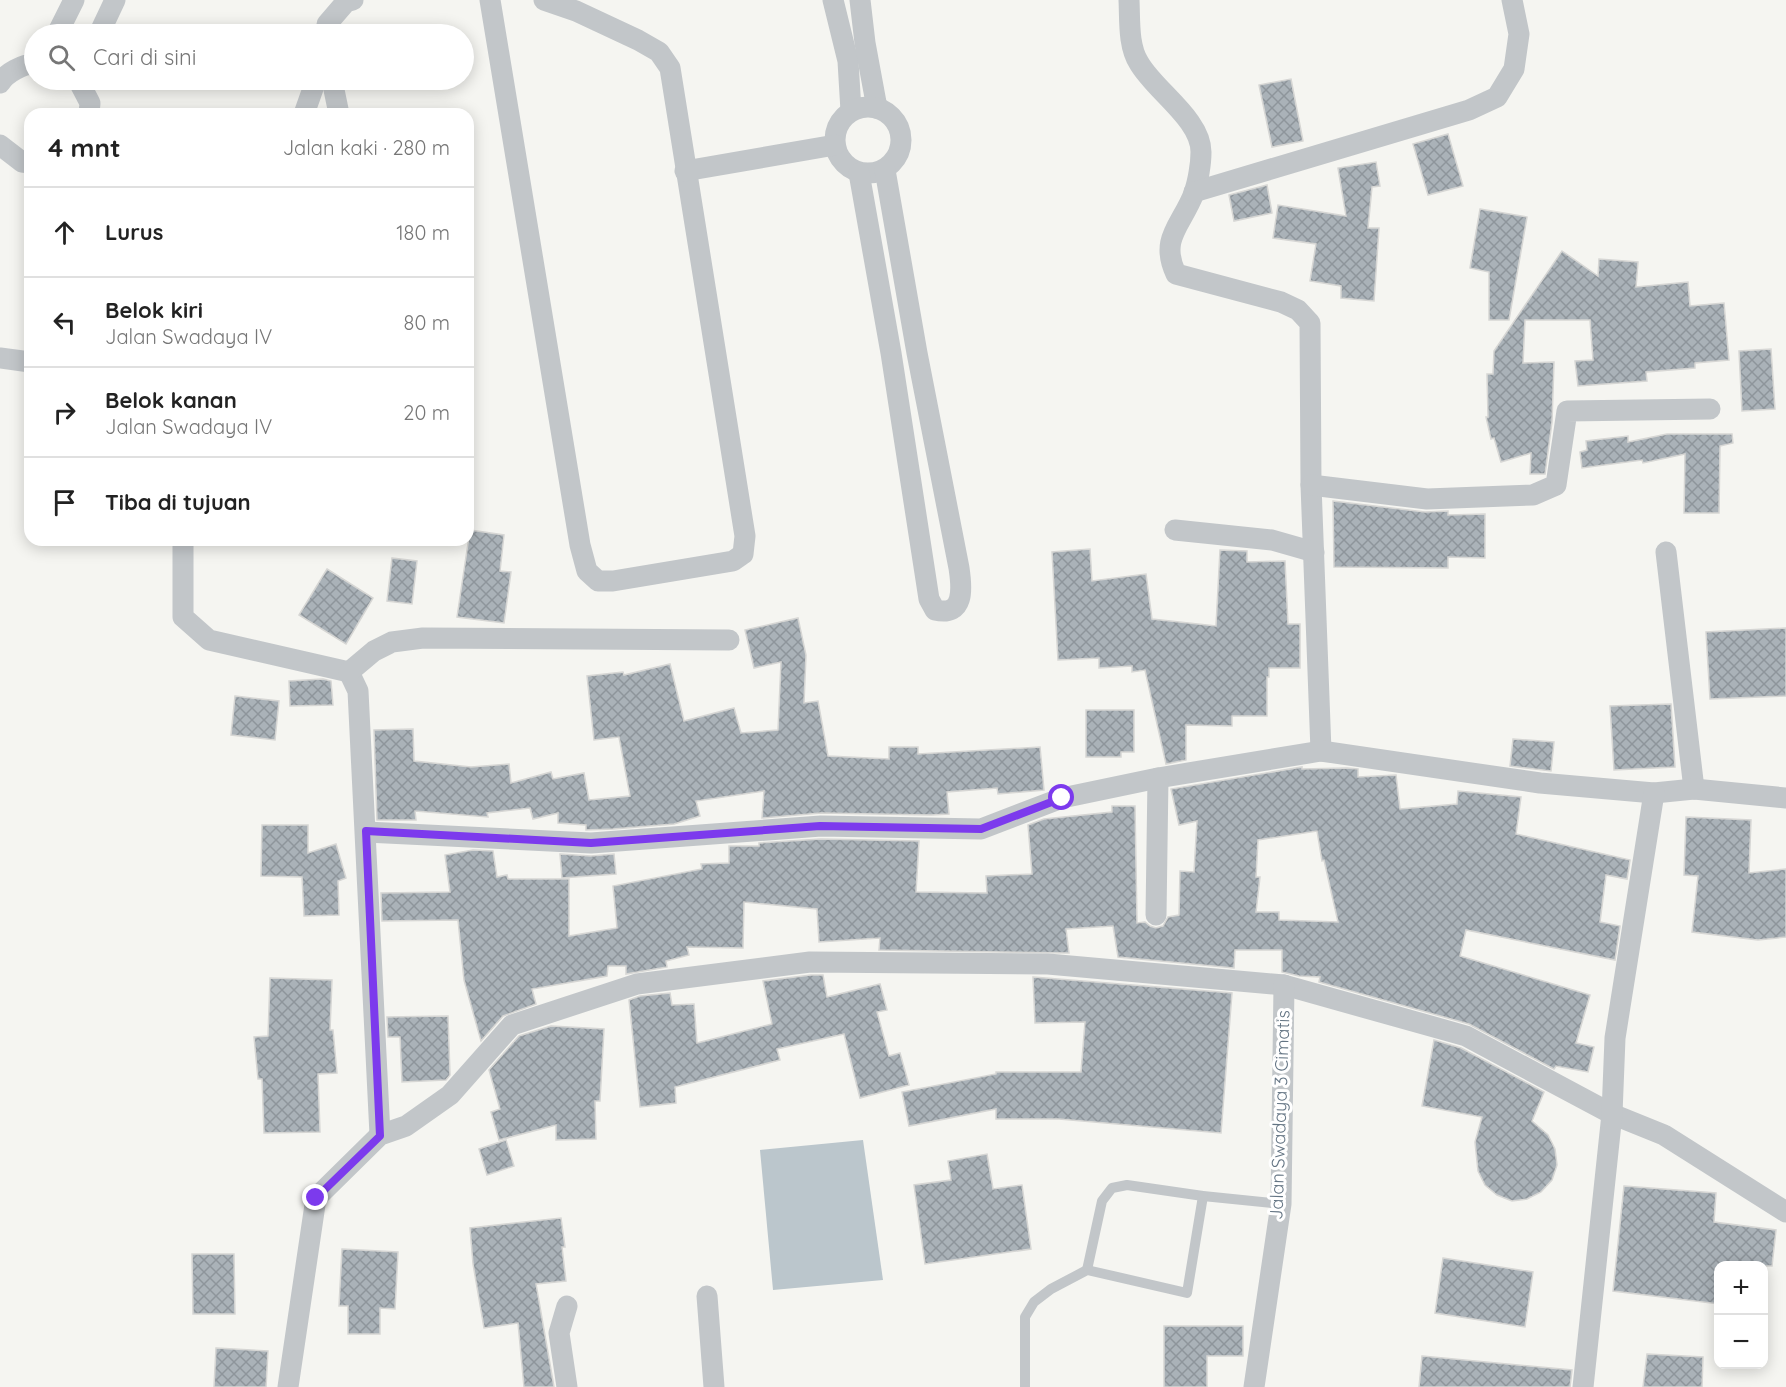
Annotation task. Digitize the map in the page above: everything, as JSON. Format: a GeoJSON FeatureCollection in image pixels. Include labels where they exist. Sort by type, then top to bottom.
{"type":"FeatureCollection","features":[{"type":"Feature","properties":{"kind":"street"},"geometry":{"type":"LineString","coordinates":[[62,24],[74,0]]}},
{"type":"Feature","properties":{"kind":"street"},"geometry":{"type":"LineString","coordinates":[[104,24],[115,0]]}},
{"type":"Feature","properties":{"kind":"street"},"geometry":{"type":"LineString","coordinates":[[327,24],[346,2],[353,0]]}},
{"type":"Feature","properties":{"kind":"street"},"geometry":{"type":"LineString","coordinates":[[490,0],[580,545],[587,571],[598,581],[614,581],[733,561],[743,554],[745,536],[670,69],[659,52],[638,40],[544,0]]}},
{"type":"Feature","properties":{"kind":"street"},"geometry":{"type":"LineString","coordinates":[[833,0],[848,61],[851,111]]}},
{"type":"Feature","properties":{"kind":"street"},"geometry":{"type":"LineString","coordinates":[[860,0],[877,108]]}},
{"type":"Feature","properties":{"kind":"street"},"geometry":{"type":"LineString","coordinates":[[1129,0],[1132,45],[1138,63],[1198,133],[1201,152],[1194,192],[1169,242],[1170,260],[1176,274],[1281,302],[1298,310],[1310,324],[1311,485],[1321,751]]}},
{"type":"Feature","properties":{"kind":"street"},"geometry":{"type":"LineString","coordinates":[[1194,192],[1469,110],[1497,97],[1514,69],[1519,34],[1512,0]]}},
{"type":"Feature","properties":{"kind":"street"},"geometry":{"type":"LineString","coordinates":[[1,79],[24,66]]}},
{"type":"Feature","properties":{"kind":"street"},"geometry":{"type":"LineString","coordinates":[[83,90],[90,103],[90,108]]}},
{"type":"Feature","properties":{"kind":"street"},"geometry":{"type":"LineString","coordinates":[[306,108],[312,90]]}},
{"type":"Feature","properties":{"kind":"street"},"geometry":{"type":"LineString","coordinates":[[334,90],[338,108]]}},
{"type":"Feature","properties":{"kind":"street"},"geometry":{"type":"LineString","coordinates":[[864,107],[877,108],[889,114],[897,123],[901,136],[901,149],[895,161],[885,170],[873,174],[859,173],[848,167],[839,157],[835,145],[836,131],[851,111],[864,107]]}},
{"type":"Feature","properties":{"kind":"street"},"geometry":{"type":"LineString","coordinates":[[0,145],[24,162]]}},
{"type":"Feature","properties":{"kind":"street"},"geometry":{"type":"LineString","coordinates":[[685,171],[835,145]]}},
{"type":"Feature","properties":{"kind":"street"},"geometry":{"type":"LineString","coordinates":[[859,173],[891,353],[929,599],[935,610],[943,612],[960,601],[962,591],[959,568],[916,353],[885,170]]}},
{"type":"Feature","properties":{"kind":"street"},"geometry":{"type":"LineString","coordinates":[[0,358],[24,361]]}},
{"type":"Feature","properties":{"kind":"street"},"geometry":{"type":"LineString","coordinates":[[1311,485],[1427,500],[1533,495],[1556,486],[1567,411],[1710,409]]}},
{"type":"Feature","properties":{"kind":"street"},"geometry":{"type":"LineString","coordinates":[[1175,530],[1272,540],[1314,552]]}},
{"type":"Feature","properties":{"kind":"street"},"geometry":{"type":"LineString","coordinates":[[183,546],[183,617],[209,640],[349,672]]}},
{"type":"Feature","properties":{"kind":"street"},"geometry":{"type":"LineString","coordinates":[[1666,552],[1694,789]]}},
{"type":"Feature","properties":{"kind":"street"},"geometry":{"type":"LineString","coordinates":[[349,672],[374,651],[392,642],[423,638],[729,640]]}},
{"type":"Feature","properties":{"kind":"street"},"geometry":{"type":"LineString","coordinates":[[349,672],[358,690],[380,1136]]}},
{"type":"Feature","properties":{"kind":"street"},"geometry":{"type":"LineString","coordinates":[[366,831],[591,843],[820,826],[981,829],[1062,798],[1158,778],[1321,751],[1540,783],[1654,793],[1694,789],[1786,798]]}},
{"type":"Feature","properties":{"kind":"street"},"geometry":{"type":"LineString","coordinates":[[1156,915],[1158,778]]}},
{"type":"Feature","properties":{"kind":"street"},"geometry":{"type":"LineString","coordinates":[[1583,1387],[1612,1114],[1615,1038],[1654,793]]}},
{"type":"Feature","properties":{"kind":"street"},"geometry":{"type":"LineString","coordinates":[[288,1387],[316,1198],[380,1136],[406,1126],[450,1095],[512,1025],[637,984],[810,962],[1048,964],[1284,985],[1466,1036],[1612,1114],[1664,1135],[1786,1212]]}},
{"type":"Feature","properties":{"kind":"street","name":"Jalan Swadaya 3 Cimatis"},"geometry":{"type":"LineString","coordinates":[[1254,1387],[1281,1204],[1284,985]]}},
{"type":"Feature","properties":{"kind":"street"},"geometry":{"type":"LineString","coordinates":[[708,1296],[714,1387]]}},
{"type":"Feature","properties":{"kind":"street"},"geometry":{"type":"LineString","coordinates":[[567,1306],[559,1333],[567,1387]]}},
{"type":"Feature","properties":{"kind":"lane"},"geometry":{"type":"LineString","coordinates":[[1087,1270],[1102,1202],[1112,1188],[1127,1185],[1281,1204]]}},
{"type":"Feature","properties":{"kind":"lane"},"geometry":{"type":"LineString","coordinates":[[1025,1387],[1025,1317],[1034,1302],[1042,1296],[1087,1270],[1187,1293],[1203,1196]]}},
{"type":"Feature","properties":{"kind":"shaded area"},"geometry":{"type":"Polygon","coordinates":[[[863,1140],[883,1280],[773,1290],[760,1150],[863,1140]]]}},
{"type":"Feature","properties":{"kind":"building"},"geometry":{"type":"Polygon","coordinates":[[[1291,79],[1303,141],[1272,147],[1259,85],[1291,79]]]}},
{"type":"Feature","properties":{"kind":"building"},"geometry":{"type":"Polygon","coordinates":[[[1448,134],[1463,186],[1428,195],[1413,144],[1448,134]]]}},
{"type":"Feature","properties":{"kind":"building"},"geometry":{"type":"Polygon","coordinates":[[[1376,162],[1380,186],[1372,187],[1368,228],[1379,228],[1374,301],[1341,298],[1341,286],[1310,281],[1316,244],[1273,238],[1278,205],[1346,216],[1338,168],[1376,162]]]}},
{"type":"Feature","properties":{"kind":"building"},"geometry":{"type":"Polygon","coordinates":[[[1267,185],[1272,213],[1234,221],[1229,195],[1267,185]]]}},
{"type":"Feature","properties":{"kind":"building"},"geometry":{"type":"Polygon","coordinates":[[[1480,209],[1527,217],[1509,320],[1489,320],[1489,272],[1470,268],[1480,209]]]}},
{"type":"Feature","properties":{"kind":"building"},"geometry":{"type":"Polygon","coordinates":[[[1562,251],[1598,276],[1599,259],[1638,262],[1636,287],[1688,282],[1690,306],[1724,303],[1729,360],[1695,363],[1695,368],[1646,372],[1647,381],[1578,386],[1575,361],[1593,360],[1590,320],[1525,320],[1523,363],[1554,362],[1552,422],[1545,474],[1530,474],[1531,453],[1501,462],[1494,438],[1491,439],[1486,417],[1488,417],[1487,374],[1493,374],[1494,351],[1562,251]]]}},
{"type":"Feature","properties":{"kind":"building"},"geometry":{"type":"Polygon","coordinates":[[[1771,349],[1775,409],[1742,411],[1739,351],[1771,349]]]}},
{"type":"Feature","properties":{"kind":"building"},"geometry":{"type":"Polygon","coordinates":[[[1667,434],[1732,434],[1733,443],[1720,446],[1719,513],[1684,513],[1685,454],[1643,463],[1642,460],[1582,468],[1580,452],[1587,450],[1586,441],[1628,436],[1628,442],[1667,434]]]}},
{"type":"Feature","properties":{"kind":"building"},"geometry":{"type":"Polygon","coordinates":[[[1333,501],[1425,512],[1448,511],[1448,515],[1485,514],[1485,558],[1448,557],[1448,568],[1334,567],[1333,501]]]}},
{"type":"Feature","properties":{"kind":"building"},"geometry":{"type":"Polygon","coordinates":[[[474,531],[504,535],[500,571],[511,572],[504,623],[457,617],[468,546],[474,546],[474,531]]]}},
{"type":"Feature","properties":{"kind":"building"},"geometry":{"type":"Polygon","coordinates":[[[1090,549],[1092,581],[1146,574],[1152,619],[1216,626],[1220,550],[1247,551],[1247,562],[1285,561],[1288,624],[1300,624],[1300,668],[1269,668],[1267,716],[1232,716],[1232,726],[1186,725],[1186,760],[1166,764],[1145,670],[1132,672],[1132,666],[1099,668],[1099,658],[1058,660],[1052,552],[1090,549]]]}},
{"type":"Feature","properties":{"kind":"building"},"geometry":{"type":"Polygon","coordinates":[[[392,558],[417,561],[412,604],[387,601],[392,558]]]}},
{"type":"Feature","properties":{"kind":"building"},"geometry":{"type":"Polygon","coordinates":[[[327,569],[373,598],[346,644],[299,615],[327,569]]]}},
{"type":"Feature","properties":{"kind":"building"},"geometry":{"type":"Polygon","coordinates":[[[798,618],[806,655],[804,703],[818,701],[828,756],[889,759],[889,747],[918,747],[918,754],[1040,747],[1044,790],[998,794],[997,788],[947,792],[949,814],[931,815],[821,813],[762,818],[764,791],[696,801],[700,816],[674,824],[613,829],[586,830],[586,825],[558,823],[558,813],[533,819],[530,808],[487,813],[488,817],[415,811],[416,820],[377,820],[374,730],[413,729],[414,761],[471,767],[509,764],[511,783],[551,772],[553,779],[584,773],[589,800],[630,796],[619,737],[594,740],[587,676],[623,672],[624,675],[670,664],[684,721],[734,708],[741,733],[778,730],[781,662],[754,668],[745,630],[798,618]]]}},
{"type":"Feature","properties":{"kind":"building"},"geometry":{"type":"Polygon","coordinates":[[[1786,628],[1786,696],[1710,699],[1706,632],[1786,628]]]}},
{"type":"Feature","properties":{"kind":"building"},"geometry":{"type":"Polygon","coordinates":[[[323,679],[331,681],[333,705],[290,706],[289,681],[323,679]]]}},
{"type":"Feature","properties":{"kind":"building"},"geometry":{"type":"Polygon","coordinates":[[[235,696],[279,701],[275,740],[231,735],[235,696]]]}},
{"type":"Feature","properties":{"kind":"building"},"geometry":{"type":"Polygon","coordinates":[[[1671,704],[1675,767],[1614,770],[1610,706],[1671,704]]]}},
{"type":"Feature","properties":{"kind":"building"},"geometry":{"type":"Polygon","coordinates":[[[1086,710],[1134,710],[1134,752],[1121,752],[1121,757],[1086,757],[1086,710]]]}},
{"type":"Feature","properties":{"kind":"building"},"geometry":{"type":"Polygon","coordinates":[[[1513,739],[1554,742],[1551,771],[1510,766],[1513,739]]]}},
{"type":"Feature","properties":{"kind":"building"},"geometry":{"type":"Polygon","coordinates":[[[1302,767],[1302,769],[1358,769],[1358,777],[1396,775],[1400,809],[1457,804],[1458,791],[1521,797],[1516,834],[1630,860],[1627,879],[1606,875],[1600,922],[1620,926],[1615,960],[1466,930],[1460,956],[1590,995],[1576,1043],[1594,1047],[1588,1072],[1556,1066],[1554,1069],[1469,1024],[1319,982],[1320,977],[1282,972],[1282,950],[1235,950],[1234,968],[1118,957],[1113,926],[1066,929],[1069,953],[879,950],[880,938],[819,942],[817,909],[744,902],[743,948],[687,947],[689,955],[666,961],[667,967],[626,974],[626,966],[608,966],[607,976],[532,989],[536,1004],[503,1016],[481,1041],[464,980],[458,920],[382,921],[381,893],[450,892],[445,855],[473,850],[493,851],[497,877],[507,875],[508,879],[569,879],[569,936],[617,928],[613,886],[702,869],[701,864],[729,863],[729,846],[759,846],[759,843],[821,839],[919,841],[916,892],[987,893],[986,876],[1032,874],[1028,825],[1044,819],[1112,812],[1112,806],[1135,806],[1137,923],[1145,922],[1156,928],[1163,926],[1168,917],[1179,915],[1180,871],[1194,872],[1197,821],[1179,825],[1171,789],[1302,767]],[[1317,831],[1258,840],[1256,877],[1260,877],[1256,912],[1279,912],[1279,920],[1338,922],[1324,860],[1322,861],[1317,831]]]}},
{"type":"Feature","properties":{"kind":"building"},"geometry":{"type":"Polygon","coordinates":[[[1686,817],[1751,820],[1749,873],[1786,869],[1786,937],[1758,940],[1692,932],[1698,876],[1684,875],[1686,817]]]}},
{"type":"Feature","properties":{"kind":"building"},"geometry":{"type":"Polygon","coordinates":[[[262,825],[308,825],[308,853],[336,844],[346,878],[338,881],[339,915],[304,916],[302,877],[261,876],[262,825]]]}},
{"type":"Feature","properties":{"kind":"building"},"geometry":{"type":"Polygon","coordinates":[[[560,854],[591,856],[614,854],[616,874],[562,878],[560,854]]]}},
{"type":"Feature","properties":{"kind":"building"},"geometry":{"type":"Polygon","coordinates":[[[823,975],[827,997],[880,984],[887,1010],[877,1012],[889,1056],[900,1053],[909,1085],[860,1098],[844,1034],[777,1049],[780,1060],[675,1087],[676,1103],[640,1107],[629,1000],[640,996],[670,993],[672,1005],[694,1004],[697,1043],[772,1024],[763,981],[823,975]]]}},
{"type":"Feature","properties":{"kind":"building"},"geometry":{"type":"Polygon","coordinates":[[[1033,977],[1232,993],[1221,1133],[1059,1119],[996,1119],[996,1109],[909,1126],[902,1092],[996,1074],[996,1072],[1081,1072],[1085,1022],[1035,1023],[1033,977]]]}},
{"type":"Feature","properties":{"kind":"building"},"geometry":{"type":"Polygon","coordinates":[[[270,978],[332,980],[330,1030],[333,1030],[337,1073],[318,1074],[320,1132],[264,1133],[262,1079],[258,1079],[254,1037],[268,1036],[270,978]]]}},
{"type":"Feature","properties":{"kind":"building"},"geometry":{"type":"Polygon","coordinates":[[[448,1016],[450,1075],[446,1080],[402,1082],[400,1037],[388,1037],[387,1017],[448,1016]]]}},
{"type":"Feature","properties":{"kind":"building"},"geometry":{"type":"Polygon","coordinates":[[[551,1026],[604,1029],[600,1101],[595,1101],[596,1139],[556,1140],[556,1125],[499,1140],[491,1112],[500,1109],[489,1070],[519,1036],[551,1026]]]}},
{"type":"Feature","properties":{"kind":"building"},"geometry":{"type":"Polygon","coordinates":[[[1434,1040],[1461,1048],[1544,1092],[1532,1121],[1548,1135],[1555,1149],[1557,1165],[1552,1180],[1541,1192],[1527,1199],[1512,1201],[1497,1195],[1485,1185],[1478,1171],[1475,1142],[1482,1117],[1422,1106],[1434,1040]]]}},
{"type":"Feature","properties":{"kind":"building"},"geometry":{"type":"Polygon","coordinates":[[[506,1140],[514,1166],[487,1175],[479,1149],[506,1140]]]}},
{"type":"Feature","properties":{"kind":"building"},"geometry":{"type":"Polygon","coordinates":[[[987,1154],[993,1189],[1022,1185],[1031,1249],[925,1264],[914,1185],[951,1180],[948,1161],[987,1154]]]}},
{"type":"Feature","properties":{"kind":"building"},"geometry":{"type":"Polygon","coordinates":[[[1624,1186],[1716,1193],[1714,1222],[1776,1230],[1772,1266],[1768,1266],[1768,1261],[1714,1261],[1714,1303],[1613,1291],[1624,1186]]]}},
{"type":"Feature","properties":{"kind":"building"},"geometry":{"type":"Polygon","coordinates":[[[561,1218],[566,1281],[536,1284],[554,1387],[524,1387],[518,1323],[484,1328],[473,1264],[470,1228],[561,1218]]]}},
{"type":"Feature","properties":{"kind":"building"},"geometry":{"type":"Polygon","coordinates":[[[342,1249],[398,1252],[395,1309],[380,1308],[380,1334],[348,1334],[348,1306],[339,1306],[342,1249]]]}},
{"type":"Feature","properties":{"kind":"building"},"geometry":{"type":"Polygon","coordinates":[[[192,1254],[234,1254],[235,1314],[193,1314],[192,1254]]]}},
{"type":"Feature","properties":{"kind":"building"},"geometry":{"type":"Polygon","coordinates":[[[1443,1258],[1533,1272],[1525,1327],[1435,1313],[1443,1258]]]}},
{"type":"Feature","properties":{"kind":"building"},"geometry":{"type":"Polygon","coordinates":[[[1164,1326],[1243,1326],[1243,1356],[1207,1356],[1207,1387],[1164,1387],[1164,1326]]]}},
{"type":"Feature","properties":{"kind":"building"},"geometry":{"type":"Polygon","coordinates":[[[216,1348],[268,1351],[266,1387],[214,1387],[216,1348]]]}},
{"type":"Feature","properties":{"kind":"building"},"geometry":{"type":"Polygon","coordinates":[[[1647,1354],[1703,1357],[1702,1387],[1643,1387],[1647,1354]]]}},
{"type":"Feature","properties":{"kind":"building"},"geometry":{"type":"Polygon","coordinates":[[[1422,1356],[1572,1370],[1570,1387],[1419,1387],[1422,1356]]]}},
{"type":"Feature","properties":{"kind":"route"},"geometry":{"type":"LineString","coordinates":[[316,1198],[380,1136],[366,831],[591,843],[820,826],[981,829],[1062,798]]}}]}
